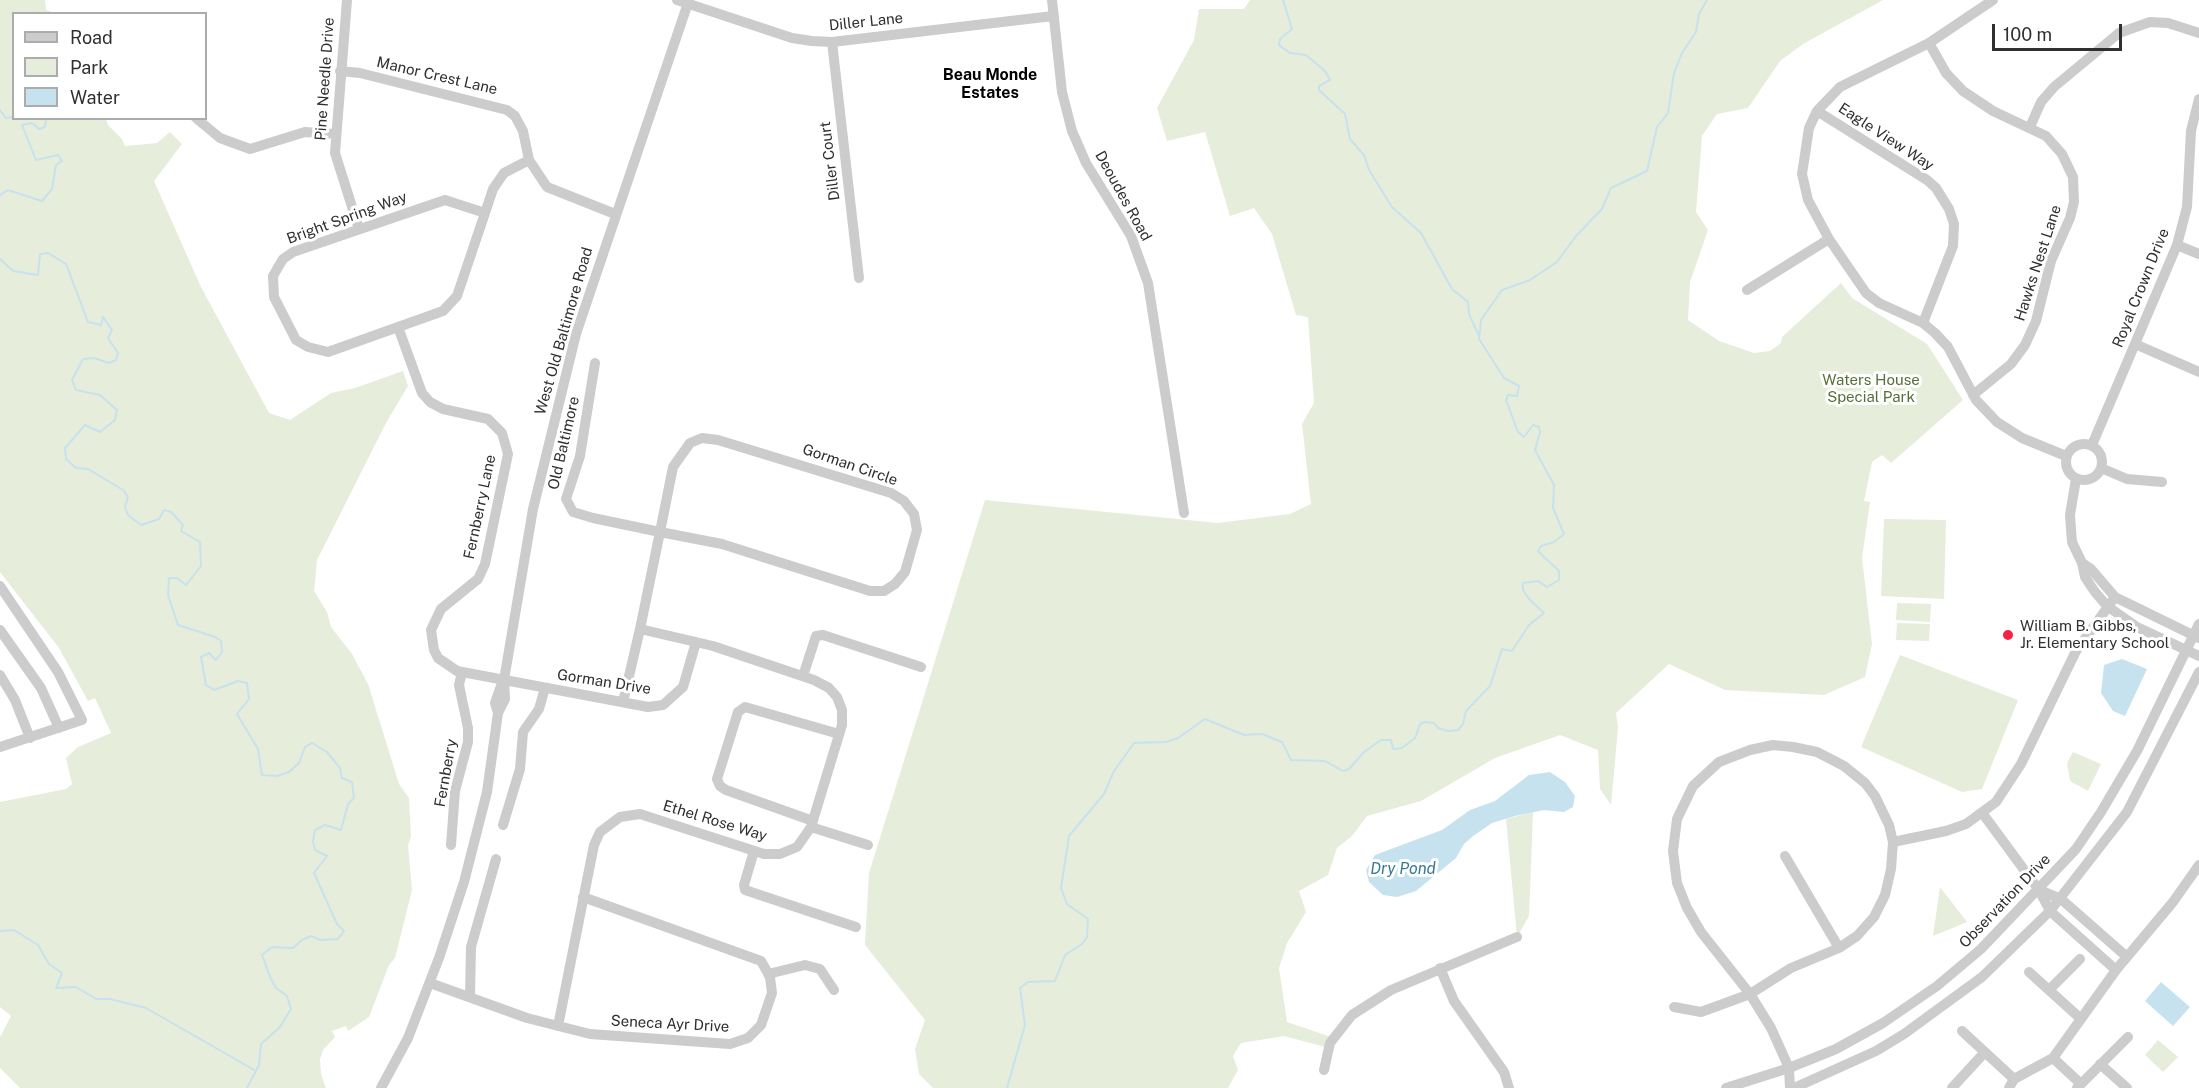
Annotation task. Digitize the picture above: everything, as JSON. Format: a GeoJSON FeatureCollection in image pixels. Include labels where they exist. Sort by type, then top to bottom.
{"type":"FeatureCollection","features":[{"type":"Feature","properties":{"kind":"street","name":"Pine Needle Drive"},"geometry":{"type":"LineString","coordinates":[[347,0],[335,153],[358,229]]}},
{"type":"Feature","properties":{"kind":"street","name":"Deoudes Road"},"geometry":{"type":"LineString","coordinates":[[1052,0],[1062,92],[1072,131],[1086,163],[1131,236],[1149,283],[1184,513]]}},
{"type":"Feature","properties":{"kind":"street"},"geometry":{"type":"LineString","coordinates":[[1993,0],[1929,43],[1840,87],[1817,111],[1809,128],[1802,174],[1808,200],[1828,239],[1866,293],[1879,303],[1923,323],[1948,347],[1983,410],[2011,432],[2066,456]]}},
{"type":"Feature","properties":{"kind":"street","name":"Diller Lane"},"geometry":{"type":"LineString","coordinates":[[684,1],[792,38],[832,42],[1053,16]]}},
{"type":"Feature","properties":{"kind":"street","name":"West Old Baltimore Road"},"geometry":{"type":"LineString","coordinates":[[381,1088],[408,1038],[430,983],[464,882],[487,792],[498,713],[495,703],[504,680],[527,541],[548,443],[576,334],[684,1]]}},
{"type":"Feature","properties":{"kind":"street"},"geometry":{"type":"LineString","coordinates":[[2030,127],[2041,102],[2054,87],[2119,33],[2150,21],[2168,23],[2199,33]]}},
{"type":"Feature","properties":{"kind":"street","name":"Diller Court"},"geometry":{"type":"LineString","coordinates":[[832,42],[859,278]]}},
{"type":"Feature","properties":{"kind":"street","name":"Hawks Nest Lane"},"geometry":{"type":"LineString","coordinates":[[1929,43],[1946,73],[1963,91],[1993,111],[2046,136],[2062,154],[2073,177],[2074,202],[2070,218],[2051,261],[2036,321],[2025,345],[2011,364],[1973,395]]}},
{"type":"Feature","properties":{"kind":"street","name":"Manor Crest Lane"},"geometry":{"type":"LineString","coordinates":[[340,71],[360,73],[507,110],[515,116],[522,131],[529,160],[547,187],[615,214]]}},
{"type":"Feature","properties":{"kind":"street","name":"Royal Crown Drive"},"geometry":{"type":"LineString","coordinates":[[2092,446],[2177,245],[2187,207],[2195,157],[2193,117],[2199,99]]}},
{"type":"Feature","properties":{"kind":"street","name":"Eagle View Way"},"geometry":{"type":"LineString","coordinates":[[1817,111],[1927,180],[1936,188],[1949,209],[1954,224],[1953,246],[1923,323]]}},
{"type":"Feature","properties":{"kind":"street"},"geometry":{"type":"LineString","coordinates":[[198,120],[220,138],[250,149],[306,132],[335,134]]}},
{"type":"Feature","properties":{"kind":"street","name":"Bright Spring Way"},"geometry":{"type":"LineString","coordinates":[[485,213],[445,200],[293,252],[283,259],[273,276],[274,297],[296,340],[308,347],[328,352],[442,311],[457,296],[485,213],[493,189],[504,172],[529,160]]}},
{"type":"Feature","properties":{"kind":"street"},"geometry":{"type":"LineString","coordinates":[[1748,290],[1828,239]]}},
{"type":"Feature","properties":{"kind":"street"},"geometry":{"type":"LineString","coordinates":[[2177,245],[2199,254]]}},
{"type":"Feature","properties":{"kind":"street","name":"Fernberry Lane"},"geometry":{"type":"LineString","coordinates":[[398,327],[422,393],[430,402],[443,409],[488,419],[502,434],[508,454],[485,564],[478,579],[441,609],[431,630],[434,650],[438,658],[447,666],[462,672],[504,680]]}},
{"type":"Feature","properties":{"kind":"street"},"geometry":{"type":"LineString","coordinates":[[2135,344],[2199,372]]}},
{"type":"Feature","properties":{"kind":"street","name":"Old Baltimore"},"geometry":{"type":"LineString","coordinates":[[596,363],[580,456],[566,499],[568,506],[580,515],[660,532]]}},
{"type":"Feature","properties":{"kind":"street","name":"Gorman Circle"},"geometry":{"type":"LineString","coordinates":[[623,702],[673,467],[690,442],[702,438],[755,449],[891,493],[904,501],[914,514],[917,530],[905,572],[895,584],[884,591],[861,590],[722,544],[660,532]]}},
{"type":"Feature","properties":{"kind":"street"},"geometry":{"type":"LineString","coordinates":[[2076,479],[2093,478],[2101,468],[2102,456],[2092,446],[2076,446],[2066,456],[2067,468],[2076,479],[2070,528],[2072,542],[2082,563],[2085,577],[2107,606],[2137,627],[2199,656]]}},
{"type":"Feature","properties":{"kind":"street"},"geometry":{"type":"LineString","coordinates":[[2101,468],[2127,479],[2162,482]]}},
{"type":"Feature","properties":{"kind":"street"},"geometry":{"type":"LineString","coordinates":[[2082,563],[2091,569],[2115,597],[2196,637]]}},
{"type":"Feature","properties":{"kind":"street"},"geometry":{"type":"LineString","coordinates":[[0,586],[58,672],[82,720],[0,747]]}},
{"type":"Feature","properties":{"kind":"street"},"geometry":{"type":"LineString","coordinates":[[1893,842],[1946,831],[1983,814],[2008,788],[2076,651],[2115,597]]}},
{"type":"Feature","properties":{"kind":"street","name":"Observation Drive"},"geometry":{"type":"LineString","coordinates":[[1726,1088],[1789,1068],[1836,1049],[1883,1023],[1937,986],[1981,949],[2076,849],[2101,812],[2137,751],[2186,650],[2196,637],[2199,624]]}},
{"type":"Feature","properties":{"kind":"street","name":"Ethel Rose Way"},"geometry":{"type":"LineString","coordinates":[[558,1026],[594,845],[600,832],[620,817],[640,814],[754,851],[780,854],[797,847],[812,824],[839,734],[842,710],[837,697],[829,688],[803,675],[696,642],[640,629]]}},
{"type":"Feature","properties":{"kind":"street"},"geometry":{"type":"LineString","coordinates":[[0,630],[41,688],[59,728]]}},
{"type":"Feature","properties":{"kind":"street"},"geometry":{"type":"LineString","coordinates":[[803,675],[816,636],[823,636],[921,667]]}},
{"type":"Feature","properties":{"kind":"street","name":"Gorman Drive"},"geometry":{"type":"LineString","coordinates":[[504,680],[648,707],[663,705],[682,687],[696,642]]}},
{"type":"Feature","properties":{"kind":"street","name":"Fernberry"},"geometry":{"type":"LineString","coordinates":[[451,845],[455,791],[468,742],[468,728],[459,685],[462,672]]}},
{"type":"Feature","properties":{"kind":"street"},"geometry":{"type":"LineString","coordinates":[[1674,1006],[1701,1012],[1750,994],[1791,968],[1839,948],[1857,936],[1874,917],[1885,895],[1891,869],[1893,842],[1882,809],[1865,783],[1844,766],[1817,752],[1773,745],[1750,750],[1719,762],[1693,786],[1677,819],[1673,851],[1677,883],[1701,932],[1750,994],[1771,1028],[1789,1068],[1792,1088],[1808,1086],[1904,1034],[1982,977],[2050,911],[2127,812],[2199,672]]}},
{"type":"Feature","properties":{"kind":"street"},"geometry":{"type":"LineString","coordinates":[[0,675],[15,700],[30,738]]}},
{"type":"Feature","properties":{"kind":"street"},"geometry":{"type":"LineString","coordinates":[[503,825],[520,769],[520,741],[523,732],[539,709],[545,688]]}},
{"type":"Feature","properties":{"kind":"street"},"geometry":{"type":"LineString","coordinates":[[839,734],[745,707],[738,712],[717,779],[720,786],[726,790],[868,845]]}},
{"type":"Feature","properties":{"kind":"street"},"geometry":{"type":"LineString","coordinates":[[1983,814],[2039,890],[2050,911],[2116,970]]}},
{"type":"Feature","properties":{"kind":"street"},"geometry":{"type":"LineString","coordinates":[[754,851],[744,885],[745,890],[856,927]]}},
{"type":"Feature","properties":{"kind":"street"},"geometry":{"type":"LineString","coordinates":[[1785,856],[1839,948]]}},
{"type":"Feature","properties":{"kind":"street"},"geometry":{"type":"LineString","coordinates":[[470,997],[471,947],[496,859]]}},
{"type":"Feature","properties":{"kind":"street"},"geometry":{"type":"LineString","coordinates":[[1962,1031],[1985,1052],[2011,1083],[2053,1058],[2116,970],[2174,902],[2199,865]]}},
{"type":"Feature","properties":{"kind":"street"},"geometry":{"type":"LineString","coordinates":[[2039,890],[2061,899],[2127,957]]}},
{"type":"Feature","properties":{"kind":"street"},"geometry":{"type":"LineString","coordinates":[[584,897],[745,953],[761,961],[768,974],[805,964],[820,969],[834,990]]}},
{"type":"Feature","properties":{"kind":"street"},"geometry":{"type":"LineString","coordinates":[[1324,1070],[1330,1043],[1352,1015],[1391,990],[1517,937]]}},
{"type":"Feature","properties":{"kind":"street"},"geometry":{"type":"LineString","coordinates":[[2049,990],[2080,958]]}},
{"type":"Feature","properties":{"kind":"street"},"geometry":{"type":"LineString","coordinates":[[1440,968],[1454,1000],[1504,1072],[1509,1088]]}},
{"type":"Feature","properties":{"kind":"street"},"geometry":{"type":"LineString","coordinates":[[2029,972],[2081,1019]]}},
{"type":"Feature","properties":{"kind":"street","name":"Seneca Ayr Drive"},"geometry":{"type":"LineString","coordinates":[[430,983],[527,1018],[590,1034],[730,1044],[748,1038],[761,1025],[772,993],[768,974]]}},
{"type":"Feature","properties":{"kind":"street"},"geometry":{"type":"LineString","coordinates":[[2053,1058],[2079,1086],[2128,1036]]}},
{"type":"Feature","properties":{"kind":"street"},"geometry":{"type":"LineString","coordinates":[[1952,1088],[1985,1052]]}},
{"type":"Feature","properties":{"kind":"street"},"geometry":{"type":"LineString","coordinates":[[2100,1064],[2127,1088]]}},
{"type":"Feature","properties":{"kind":"street"},"geometry":{"type":"LineString","coordinates":[[1789,1068],[1808,1086]]}},
{"type":"Feature","properties":{"kind":"green space"},"geometry":{"type":"Polygon","coordinates":[[[0,0],[45,0],[46,10],[53,12],[12,12],[12,120],[106,120],[125,146],[157,143],[170,132],[182,144],[154,181],[201,287],[269,413],[290,420],[331,393],[355,388],[403,371],[408,386],[386,423],[317,560],[314,591],[327,612],[331,627],[352,654],[368,684],[399,784],[409,798],[411,837],[408,845],[412,890],[395,958],[389,965],[369,1017],[348,1031],[346,1026],[332,1031],[335,1037],[323,1050],[320,1059],[321,1074],[326,1088],[20,1088],[0,1068],[0,1037],[11,1016],[0,1007],[0,802],[66,789],[72,784],[66,758],[78,747],[111,733],[95,698],[88,701],[59,648],[0,572],[0,0]]]}},
{"type":"Feature","properties":{"kind":"green space","name":"Waters House Special Park"},"geometry":{"type":"Polygon","coordinates":[[[1250,0],[1883,0],[1803,44],[1780,61],[1748,108],[1717,114],[1702,136],[1696,212],[1708,230],[1690,282],[1688,320],[1719,341],[1754,353],[1770,351],[1781,343],[1782,337],[1841,283],[1852,298],[1927,344],[1963,400],[1891,463],[1882,455],[1872,462],[1864,501],[1870,502],[1862,558],[1872,644],[1865,677],[1824,695],[1725,690],[1669,664],[1616,713],[1618,728],[1611,805],[1600,789],[1598,750],[1560,735],[1495,758],[1421,801],[1367,816],[1352,836],[1337,848],[1328,875],[1299,891],[1306,912],[1287,943],[1279,968],[1287,1022],[1334,1038],[1329,1048],[1284,1036],[1241,1043],[1233,1056],[1238,1070],[1228,1088],[933,1088],[919,1074],[915,1049],[925,1020],[865,945],[869,873],[985,500],[1218,523],[1290,514],[1311,504],[1302,424],[1314,403],[1308,317],[1296,315],[1272,234],[1254,208],[1230,216],[1205,132],[1167,141],[1157,108],[1194,40],[1199,9],[1244,9],[1250,0]]]}},
{"type":"Feature","properties":{"kind":"green space"},"geometry":{"type":"Polygon","coordinates":[[[1884,519],[1946,520],[1944,599],[1881,596],[1884,519]]]}},
{"type":"Feature","properties":{"kind":"green space"},"geometry":{"type":"Polygon","coordinates":[[[1897,603],[1931,604],[1930,622],[1896,620],[1897,603]]]}},
{"type":"Feature","properties":{"kind":"green space"},"geometry":{"type":"Polygon","coordinates":[[[1897,623],[1930,624],[1929,641],[1896,640],[1897,623]]]}},
{"type":"Feature","properties":{"kind":"green space"},"geometry":{"type":"Polygon","coordinates":[[[1900,655],[2018,700],[1982,789],[1962,792],[1861,747],[1900,655]]]}},
{"type":"Feature","properties":{"kind":"green space"},"geometry":{"type":"Polygon","coordinates":[[[2073,752],[2101,764],[2088,791],[2070,781],[2067,763],[2073,752]]]}},
{"type":"Feature","properties":{"kind":"green space"},"geometry":{"type":"Polygon","coordinates":[[[1533,812],[1529,916],[1517,937],[1506,819],[1533,812]]]}},
{"type":"Feature","properties":{"kind":"green space"},"geometry":{"type":"Polygon","coordinates":[[[1940,887],[1967,922],[1933,936],[1940,887]]]}},
{"type":"Feature","properties":{"kind":"green space"},"geometry":{"type":"Polygon","coordinates":[[[2158,1040],[2178,1057],[2163,1072],[2145,1055],[2158,1040]]]}},
{"type":"Feature","properties":{"kind":"water"},"geometry":{"type":"Polygon","coordinates":[[[2122,659],[2147,669],[2125,716],[2113,711],[2101,693],[2104,665],[2122,659]]]}},
{"type":"Feature","properties":{"kind":"water","name":"Dry Pond"},"geometry":{"type":"Polygon","coordinates":[[[1550,772],[1565,782],[1575,796],[1573,807],[1564,812],[1544,810],[1492,823],[1464,844],[1456,858],[1416,891],[1397,897],[1383,895],[1369,882],[1366,870],[1375,855],[1442,830],[1470,810],[1495,801],[1529,775],[1550,772]]]}},
{"type":"Feature","properties":{"kind":"water"},"geometry":{"type":"Polygon","coordinates":[[[2161,982],[2190,1007],[2173,1026],[2145,1001],[2161,982]]]}},
{"type":"Feature","properties":{"kind":"waterway"},"geometry":{"type":"LineString","coordinates":[[1283,0],[1292,29],[1280,39],[1279,45],[1290,53],[1306,55],[1325,71],[1330,80],[1319,86],[1319,90],[1345,114],[1350,139],[1364,155],[1369,170],[1392,207],[1421,233],[1452,289],[1468,302],[1469,314],[1478,334]]}},
{"type":"Feature","properties":{"kind":"waterway"},"geometry":{"type":"LineString","coordinates":[[1007,1088],[1025,1025],[1020,988],[1028,982],[1055,981],[1065,955],[1082,944],[1087,937],[1088,919],[1067,904],[1061,888],[1069,836],[1104,794],[1114,771],[1134,743],[1166,742],[1178,738],[1205,719],[1244,735],[1262,734],[1282,742],[1291,760],[1325,761],[1343,771],[1349,769],[1364,752],[1381,740],[1391,740],[1393,749],[1402,748],[1415,738],[1420,724],[1425,722],[1434,723],[1438,728],[1448,731],[1458,730],[1463,724],[1466,711],[1490,686],[1502,649],[1512,651],[1529,625],[1544,613],[1529,599],[1523,590],[1523,583],[1538,581],[1547,587],[1559,580],[1559,571],[1538,551],[1541,546],[1554,542],[1564,534],[1553,508],[1554,485],[1535,450],[1540,432],[1539,427],[1533,425],[1524,437],[1518,432],[1506,400],[1508,395],[1517,396],[1519,386],[1504,378],[1479,339],[1481,320],[1502,290],[1530,280],[1557,262],[1576,236],[1602,209],[1611,188],[1647,171],[1657,127],[1668,113],[1674,73],[1682,53],[1696,32],[1699,14],[1707,0]]}},
{"type":"Feature","properties":{"kind":"waterway"},"geometry":{"type":"LineString","coordinates":[[0,110],[6,118],[12,117]]}},
{"type":"Feature","properties":{"kind":"waterway"},"geometry":{"type":"LineString","coordinates":[[0,195],[8,190],[42,201],[52,189],[56,165],[62,161],[58,155],[36,160],[22,125],[32,123],[39,129],[45,127],[46,120]]}},
{"type":"Feature","properties":{"kind":"waterway"},"geometry":{"type":"LineString","coordinates":[[0,259],[13,271],[38,275],[40,254],[48,253],[66,264],[88,322],[101,325],[103,317],[112,330],[108,338],[118,353],[116,360],[109,363],[94,358],[83,359],[72,380],[76,390],[100,395],[117,410],[115,420],[100,432],[85,425],[65,448],[66,459],[76,468],[88,469],[123,490],[128,497],[125,507],[128,515],[141,525],[159,519],[164,510],[171,512],[183,525],[181,531],[200,542],[201,566],[186,585],[177,578],[169,578],[168,595],[178,625],[221,641],[222,652],[216,660],[209,653],[201,657],[206,685],[214,690],[238,681],[247,683],[249,699],[237,714],[258,749],[262,775],[277,776],[289,772],[299,763],[305,747],[312,743],[327,752],[340,768],[342,778],[352,782],[354,798],[348,804],[341,830],[325,825],[315,830],[313,841],[315,850],[327,856],[314,873],[337,924],[344,931],[338,939],[320,940],[311,936],[293,948],[272,947],[262,955],[271,979],[276,988],[287,996],[291,1009],[280,1027],[261,1044],[259,1065],[247,1088]]}},
{"type":"Feature","properties":{"kind":"waterway"},"geometry":{"type":"LineString","coordinates":[[0,931],[14,930],[38,945],[49,964],[62,973],[56,988],[76,987],[96,999],[110,999],[146,1008],[256,1071]]}},
{"type":"Feature","properties":{"kind":"place","name":"William B. Gibbs, Jr. Elementary School"},"geometry":{"type":"Point","coordinates":[2008,635]}},
{"type":"Feature","properties":{"kind":"district","name":"Beau Monde Estates"},"geometry":{"type":"Point","coordinates":[990,84]}}]}
